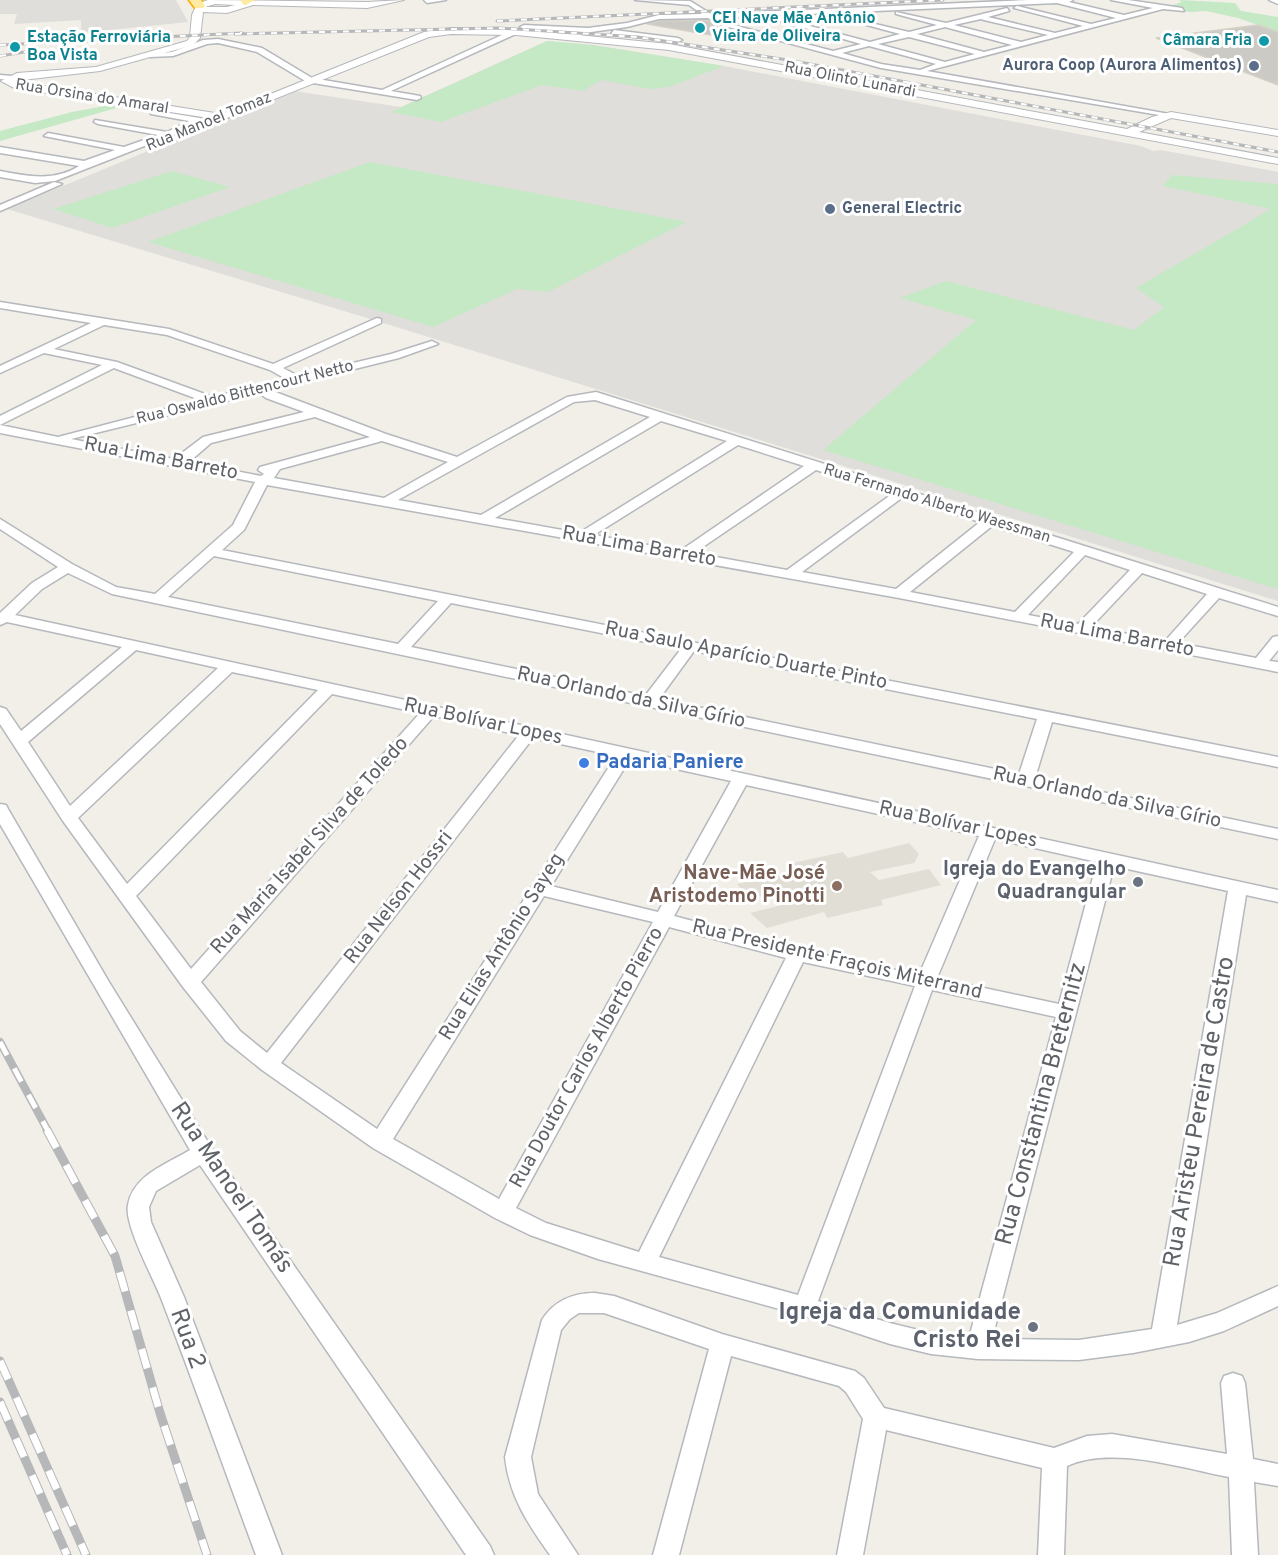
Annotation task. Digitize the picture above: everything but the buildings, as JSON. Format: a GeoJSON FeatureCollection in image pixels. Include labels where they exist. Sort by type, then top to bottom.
{"type":"FeatureCollection","features":[{"type":"Feature","properties":{"kind":"street"},"geometry":{"type":"LineString","coordinates":[[198,5],[215,1],[367,5],[400,0]]}},
{"type":"Feature","properties":{"kind":"street"},"geometry":{"type":"LineString","coordinates":[[427,1],[443,0]]}},
{"type":"Feature","properties":{"kind":"street"},"geometry":{"type":"LineString","coordinates":[[638,0],[690,3],[707,17],[747,31],[831,54],[917,72],[1278,133]]}},
{"type":"Feature","properties":{"kind":"street"},"geometry":{"type":"LineString","coordinates":[[573,37],[589,30],[627,25],[650,18],[1070,0]]}},
{"type":"Feature","properties":{"kind":"street"},"geometry":{"type":"LineString","coordinates":[[1114,0],[1182,10]]}},
{"type":"Feature","properties":{"kind":"street"},"geometry":{"type":"LineString","coordinates":[[1272,0],[1278,2]]}},
{"type":"Feature","properties":{"kind":"street"},"geometry":{"type":"LineString","coordinates":[[831,54],[1044,1]]}},
{"type":"Feature","properties":{"kind":"street"},"geometry":{"type":"LineString","coordinates":[[1056,1],[1124,17]]}},
{"type":"Feature","properties":{"kind":"street"},"geometry":{"type":"LineString","coordinates":[[196,22],[248,2]]}},
{"type":"Feature","properties":{"kind":"street"},"geometry":{"type":"LineString","coordinates":[[999,3],[1091,26]]}},
{"type":"Feature","properties":{"kind":"street"},"geometry":{"type":"LineString","coordinates":[[198,5],[227,10]]}},
{"type":"Feature","properties":{"kind":"street"},"geometry":{"type":"LineString","coordinates":[[138,58],[193,41],[198,5]]}},
{"type":"Feature","properties":{"kind":"street"},"geometry":{"type":"LineString","coordinates":[[939,7],[1056,35]]}},
{"type":"Feature","properties":{"kind":"street"},"geometry":{"type":"LineString","coordinates":[[917,72],[1164,7]]}},
{"type":"Feature","properties":{"kind":"street"},"geometry":{"type":"LineString","coordinates":[[882,9],[1019,44]]}},
{"type":"Feature","properties":{"kind":"street"},"geometry":{"type":"LineString","coordinates":[[824,12],[983,54]]}},
{"type":"Feature","properties":{"kind":"street"},"geometry":{"type":"LineString","coordinates":[[761,15],[946,64]]}},
{"type":"Feature","properties":{"kind":"street"},"geometry":{"type":"LineString","coordinates":[[747,31],[787,22]]}},
{"type":"Feature","properties":{"kind":"street"},"geometry":{"type":"LineString","coordinates":[[365,100],[520,30],[589,30],[678,40]]}},
{"type":"Feature","properties":{"kind":"street","name":"Rua Olinto Lunardi"},"geometry":{"type":"LineString","coordinates":[[418,37],[451,31],[520,30],[713,54],[1278,161]]}},
{"type":"Feature","properties":{"kind":"street","name":"Rua Manoel Tomaz"},"geometry":{"type":"LineString","coordinates":[[0,208],[121,152],[222,117],[418,37]]}},
{"type":"Feature","properties":{"kind":"street"},"geometry":{"type":"LineString","coordinates":[[150,55],[180,52],[212,41],[253,48],[310,80],[417,98]]}},
{"type":"Feature","properties":{"kind":"street","name":"Rua Orsina do Amaral"},"geometry":{"type":"LineString","coordinates":[[4,78],[119,70],[138,58]]}},
{"type":"Feature","properties":{"kind":"street","name":"Rua Orsina do Amaral"},"geometry":{"type":"LineString","coordinates":[[96,70],[138,58]]}},
{"type":"Feature","properties":{"kind":"street","name":"Rua Orsina do Amaral"},"geometry":{"type":"LineString","coordinates":[[4,78],[14,85],[222,117]]}},
{"type":"Feature","properties":{"kind":"street"},"geometry":{"type":"LineString","coordinates":[[0,150],[85,164],[137,146],[197,120],[154,112]]}},
{"type":"Feature","properties":{"kind":"street"},"geometry":{"type":"LineString","coordinates":[[1132,134],[1173,117]]}},
{"type":"Feature","properties":{"kind":"street"},"geometry":{"type":"LineString","coordinates":[[98,122],[166,134]]}},
{"type":"Feature","properties":{"kind":"street"},"geometry":{"type":"LineString","coordinates":[[48,136],[121,152]]}},
{"type":"Feature","properties":{"kind":"street"},"geometry":{"type":"LineString","coordinates":[[0,174],[46,181],[82,168],[85,164]]}},
{"type":"Feature","properties":{"kind":"street"},"geometry":{"type":"LineString","coordinates":[[0,305],[169,332],[274,368],[296,380]]}},
{"type":"Feature","properties":{"kind":"street"},"geometry":{"type":"LineString","coordinates":[[0,370],[103,321]]}},
{"type":"Feature","properties":{"kind":"street"},"geometry":{"type":"LineString","coordinates":[[274,368],[377,321]]}},
{"type":"Feature","properties":{"kind":"street","name":"Rua Oswaldo Bittencourt Netto"},"geometry":{"type":"LineString","coordinates":[[57,439],[395,356],[432,344]]}},
{"type":"Feature","properties":{"kind":"street"},"geometry":{"type":"LineString","coordinates":[[43,350],[113,364],[212,400]]}},
{"type":"Feature","properties":{"kind":"street"},"geometry":{"type":"LineString","coordinates":[[0,421],[113,364]]}},
{"type":"Feature","properties":{"kind":"street"},"geometry":{"type":"LineString","coordinates":[[261,389],[270,396],[316,413],[459,462]]}},
{"type":"Feature","properties":{"kind":"street","name":"Rua Fernando Alberto Waessman"},"geometry":{"type":"LineString","coordinates":[[459,462],[571,399],[596,396],[1278,612]]}},
{"type":"Feature","properties":{"kind":"street"},"geometry":{"type":"LineString","coordinates":[[187,461],[197,446],[207,440],[316,413]]}},
{"type":"Feature","properties":{"kind":"street"},"geometry":{"type":"LineString","coordinates":[[485,518],[659,417]]}},
{"type":"Feature","properties":{"kind":"street","name":"Rua Lima Barreto"},"geometry":{"type":"LineString","coordinates":[[0,429],[187,461],[263,480],[684,554],[1278,667]]}},
{"type":"Feature","properties":{"kind":"street"},"geometry":{"type":"LineString","coordinates":[[243,475],[382,437]]}},
{"type":"Feature","properties":{"kind":"street"},"geometry":{"type":"LineString","coordinates":[[583,536],[735,441]]}},
{"type":"Feature","properties":{"kind":"street"},"geometry":{"type":"LineString","coordinates":[[386,502],[459,462]]}},
{"type":"Feature","properties":{"kind":"street"},"geometry":{"type":"LineString","coordinates":[[684,554],[813,466]]}},
{"type":"Feature","properties":{"kind":"street"},"geometry":{"type":"LineString","coordinates":[[158,599],[213,552],[238,527],[263,480],[270,476],[275,468]]}},
{"type":"Feature","properties":{"kind":"street"},"geometry":{"type":"LineString","coordinates":[[789,575],[901,493]]}},
{"type":"Feature","properties":{"kind":"street"},"geometry":{"type":"LineString","coordinates":[[899,594],[989,521]]}},
{"type":"Feature","properties":{"kind":"street","name":"Rua Orlando da Silva Gírio"},"geometry":{"type":"LineString","coordinates":[[0,523],[67,567],[112,590],[1278,834]]}},
{"type":"Feature","properties":{"kind":"street"},"geometry":{"type":"LineString","coordinates":[[1018,617],[1083,550]]}},
{"type":"Feature","properties":{"kind":"street","name":"Rua Saulo Aparício Duarte Pinto"},"geometry":{"type":"LineString","coordinates":[[213,552],[1278,762]]}},
{"type":"Feature","properties":{"kind":"street"},"geometry":{"type":"LineString","coordinates":[[2,619],[37,586],[67,567]]}},
{"type":"Feature","properties":{"kind":"street"},"geometry":{"type":"LineString","coordinates":[[1081,629],[1139,568]]}},
{"type":"Feature","properties":{"kind":"street"},"geometry":{"type":"LineString","coordinates":[[1167,647],[1216,592]]}},
{"type":"Feature","properties":{"kind":"street"},"geometry":{"type":"LineString","coordinates":[[401,649],[449,597]]}},
{"type":"Feature","properties":{"kind":"street","name":"Rua Bolívar Lopes"},"geometry":{"type":"LineString","coordinates":[[2,619],[330,687],[625,754],[1278,896]]}},
{"type":"Feature","properties":{"kind":"street"},"geometry":{"type":"LineString","coordinates":[[1259,664],[1278,640]]}},
{"type":"Feature","properties":{"kind":"street"},"geometry":{"type":"LineString","coordinates":[[20,741],[134,645]]}},
{"type":"Feature","properties":{"kind":"street"},"geometry":{"type":"LineString","coordinates":[[648,703],[691,645]]}},
{"type":"Feature","properties":{"kind":"street"},"geometry":{"type":"LineString","coordinates":[[69,817],[229,666]]}},
{"type":"Feature","properties":{"kind":"street"},"geometry":{"type":"LineString","coordinates":[[127,895],[330,687]]}},
{"type":"Feature","properties":{"kind":"street","name":"Rua Maria Isabel Silva de Toledo"},"geometry":{"type":"LineString","coordinates":[[190,982],[430,711]]}},
{"type":"Feature","properties":{"kind":"street"},"geometry":{"type":"LineString","coordinates":[[0,712],[69,817],[190,982],[233,1036],[269,1065],[380,1142],[503,1212],[564,1239],[805,1306],[931,1344],[978,1349],[1079,1350],[1132,1343],[1189,1332],[1224,1321],[1278,1295]]}},
{"type":"Feature","properties":{"kind":"street"},"geometry":{"type":"LineString","coordinates":[[1026,780],[1046,718]]}},
{"type":"Feature","properties":{"kind":"street","name":"Rua Nelson Hossri"},"geometry":{"type":"LineString","coordinates":[[269,1065],[529,732]]}},
{"type":"Feature","properties":{"kind":"street","name":"Rua Elias Antônio Sayeg"},"geometry":{"type":"LineString","coordinates":[[380,1142],[625,754]]}},
{"type":"Feature","properties":{"kind":"street","name":"Rua Doutor Carlos Alberto Pierro"},"geometry":{"type":"LineString","coordinates":[[503,1212],[741,778]]}},
{"type":"Feature","properties":{"kind":"street","name":"Rua Manoel Tomás"},"geometry":{"type":"LineString","coordinates":[[0,809],[100,982],[203,1153],[481,1555]]}},
{"type":"Feature","properties":{"kind":"street"},"geometry":{"type":"LineString","coordinates":[[805,1306],[925,984],[989,832]]}},
{"type":"Feature","properties":{"kind":"street","name":"Rua Constantina Breternitz"},"geometry":{"type":"LineString","coordinates":[[978,1349],[1107,858]]}},
{"type":"Feature","properties":{"kind":"street","name":"Rua Aristeu Pereira de Castro"},"geometry":{"type":"LineString","coordinates":[[1163,1336],[1238,887]]}},
{"type":"Feature","properties":{"kind":"street","name":"Rua Presidente Fraçois Miterrand"},"geometry":{"type":"LineString","coordinates":[[539,889],[797,955],[1065,1012]]}},
{"type":"Feature","properties":{"kind":"street"},"geometry":{"type":"LineString","coordinates":[[645,1263],[797,955]]}},
{"type":"Feature","properties":{"kind":"street","name":"Rua 2"},"geometry":{"type":"LineString","coordinates":[[203,1153],[148,1185],[141,1195],[138,1206],[140,1222],[172,1298],[269,1555]]}},
{"type":"Feature","properties":{"kind":"street"},"geometry":{"type":"LineString","coordinates":[[565,1555],[527,1500],[519,1477],[518,1457],[550,1327],[562,1311],[578,1302],[597,1302],[722,1344],[846,1378],[860,1392],[876,1418],[850,1555]]}},
{"type":"Feature","properties":{"kind":"street"},"geometry":{"type":"LineString","coordinates":[[666,1555],[722,1344]]}},
{"type":"Feature","properties":{"kind":"street"},"geometry":{"type":"LineString","coordinates":[[1233,1383],[1241,1467],[1245,1555]]}},
{"type":"Feature","properties":{"kind":"street"},"geometry":{"type":"LineString","coordinates":[[876,1418],[1055,1460],[1080,1448],[1097,1444],[1122,1446],[1278,1475]]}},
{"type":"Feature","properties":{"kind":"street"},"geometry":{"type":"LineString","coordinates":[[1051,1555],[1055,1460]]}},
{"type":"Feature","properties":{"kind":"shaded area"},"geometry":{"type":"Polygon","coordinates":[[[0,0],[176,0],[188,22],[81,33],[81,20],[14,24],[17,14],[0,14],[0,0]]]}},
{"type":"Feature","properties":{"kind":"shaded area","name":"General Electric"},"geometry":{"type":"Polygon","coordinates":[[[547,41],[593,45],[724,66],[1141,146],[1153,151],[1161,150],[1278,172],[1278,601],[377,321],[7,209],[294,91],[401,107],[547,41]]]}},
{"type":"Feature","properties":{"kind":"shaded area","name":"Nave-Mãe José Aristodemo Pinotti"},"geometry":{"type":"Polygon","coordinates":[[[909,843],[919,854],[914,863],[870,872],[879,880],[929,869],[941,885],[881,900],[883,905],[827,918],[824,912],[767,928],[750,913],[814,897],[805,888],[749,899],[737,884],[797,870],[793,863],[843,852],[848,858],[909,843]]]}},
{"type":"Feature","properties":{"kind":"green space"},"geometry":{"type":"Polygon","coordinates":[[[1179,0],[1235,3],[1241,11],[1278,17],[1278,32],[1238,18],[1206,11],[1191,12],[1169,9],[1172,7],[1170,6],[1182,2],[1179,0]]]}},
{"type":"Feature","properties":{"kind":"green space"},"geometry":{"type":"Polygon","coordinates":[[[547,41],[593,45],[724,66],[669,87],[651,89],[601,80],[583,91],[542,85],[441,122],[391,112],[547,41]]]}},
{"type":"Feature","properties":{"kind":"green space"},"geometry":{"type":"Polygon","coordinates":[[[110,105],[120,107],[0,141],[0,131],[72,112],[110,105]]]}},
{"type":"Feature","properties":{"kind":"green space"},"geometry":{"type":"Polygon","coordinates":[[[370,162],[687,222],[548,292],[517,289],[433,327],[148,242],[370,162]]]}},
{"type":"Feature","properties":{"kind":"green space"},"geometry":{"type":"Polygon","coordinates":[[[172,171],[230,187],[112,228],[53,209],[172,171]]]}},
{"type":"Feature","properties":{"kind":"green space"},"geometry":{"type":"Polygon","coordinates":[[[1172,175],[1278,184],[1278,589],[823,450],[976,320],[900,298],[946,281],[1134,330],[1164,307],[1136,288],[1271,209],[1163,186],[1172,175]]]}},
{"type":"Feature","properties":{"kind":"railway"},"geometry":{"type":"LineString","coordinates":[[497,21],[943,0]]}},
{"type":"Feature","properties":{"kind":"railway"},"geometry":{"type":"LineString","coordinates":[[235,34],[499,28],[638,37],[794,61],[1278,152]]}},
{"type":"Feature","properties":{"kind":"railway"},"geometry":{"type":"LineString","coordinates":[[0,45],[242,33]]}},
{"type":"Feature","properties":{"kind":"railway"},"geometry":{"type":"LineString","coordinates":[[0,56],[30,51]]}},
{"type":"Feature","properties":{"kind":"railway"},"geometry":{"type":"LineString","coordinates":[[0,1042],[48,1131]]}},
{"type":"Feature","properties":{"kind":"railway"},"geometry":{"type":"LineString","coordinates":[[47,1130],[115,1256],[160,1413],[207,1555]]}},
{"type":"Feature","properties":{"kind":"railway"},"geometry":{"type":"LineString","coordinates":[[0,1361],[86,1555]]}},
{"type":"Feature","properties":{"kind":"railway"},"geometry":{"type":"LineString","coordinates":[[0,1402],[67,1555]]}},
{"type":"Feature","properties":{"kind":"place","name":"CEI Nave Mãe Antônio Vieira de Oliveira"},"geometry":{"type":"Point","coordinates":[700,28]}},
{"type":"Feature","properties":{"kind":"place","name":"Câmara Fria"},"geometry":{"type":"Point","coordinates":[1264,41]}},
{"type":"Feature","properties":{"kind":"place","name":"Estação Ferroviária Boa Vista"},"geometry":{"type":"Point","coordinates":[15,47]}},
{"type":"Feature","properties":{"kind":"place","name":"Aurora Coop (Aurora Alimentos)"},"geometry":{"type":"Point","coordinates":[1254,66]}},
{"type":"Feature","properties":{"kind":"place","name":"General Electric"},"geometry":{"type":"Point","coordinates":[830,209]}},
{"type":"Feature","properties":{"kind":"place","name":"Padaria Paniere"},"geometry":{"type":"Point","coordinates":[584,763]}},
{"type":"Feature","properties":{"kind":"place","name":"Igreja do Evangelho Quadrangular"},"geometry":{"type":"Point","coordinates":[1138,882]}},
{"type":"Feature","properties":{"kind":"place","name":"Nave-Mãe José Aristodemo Pinotti"},"geometry":{"type":"Point","coordinates":[837,886]}},
{"type":"Feature","properties":{"kind":"place","name":"Igreja da Comunidade Cristo Rei"},"geometry":{"type":"Point","coordinates":[1033,1327]}}]}
